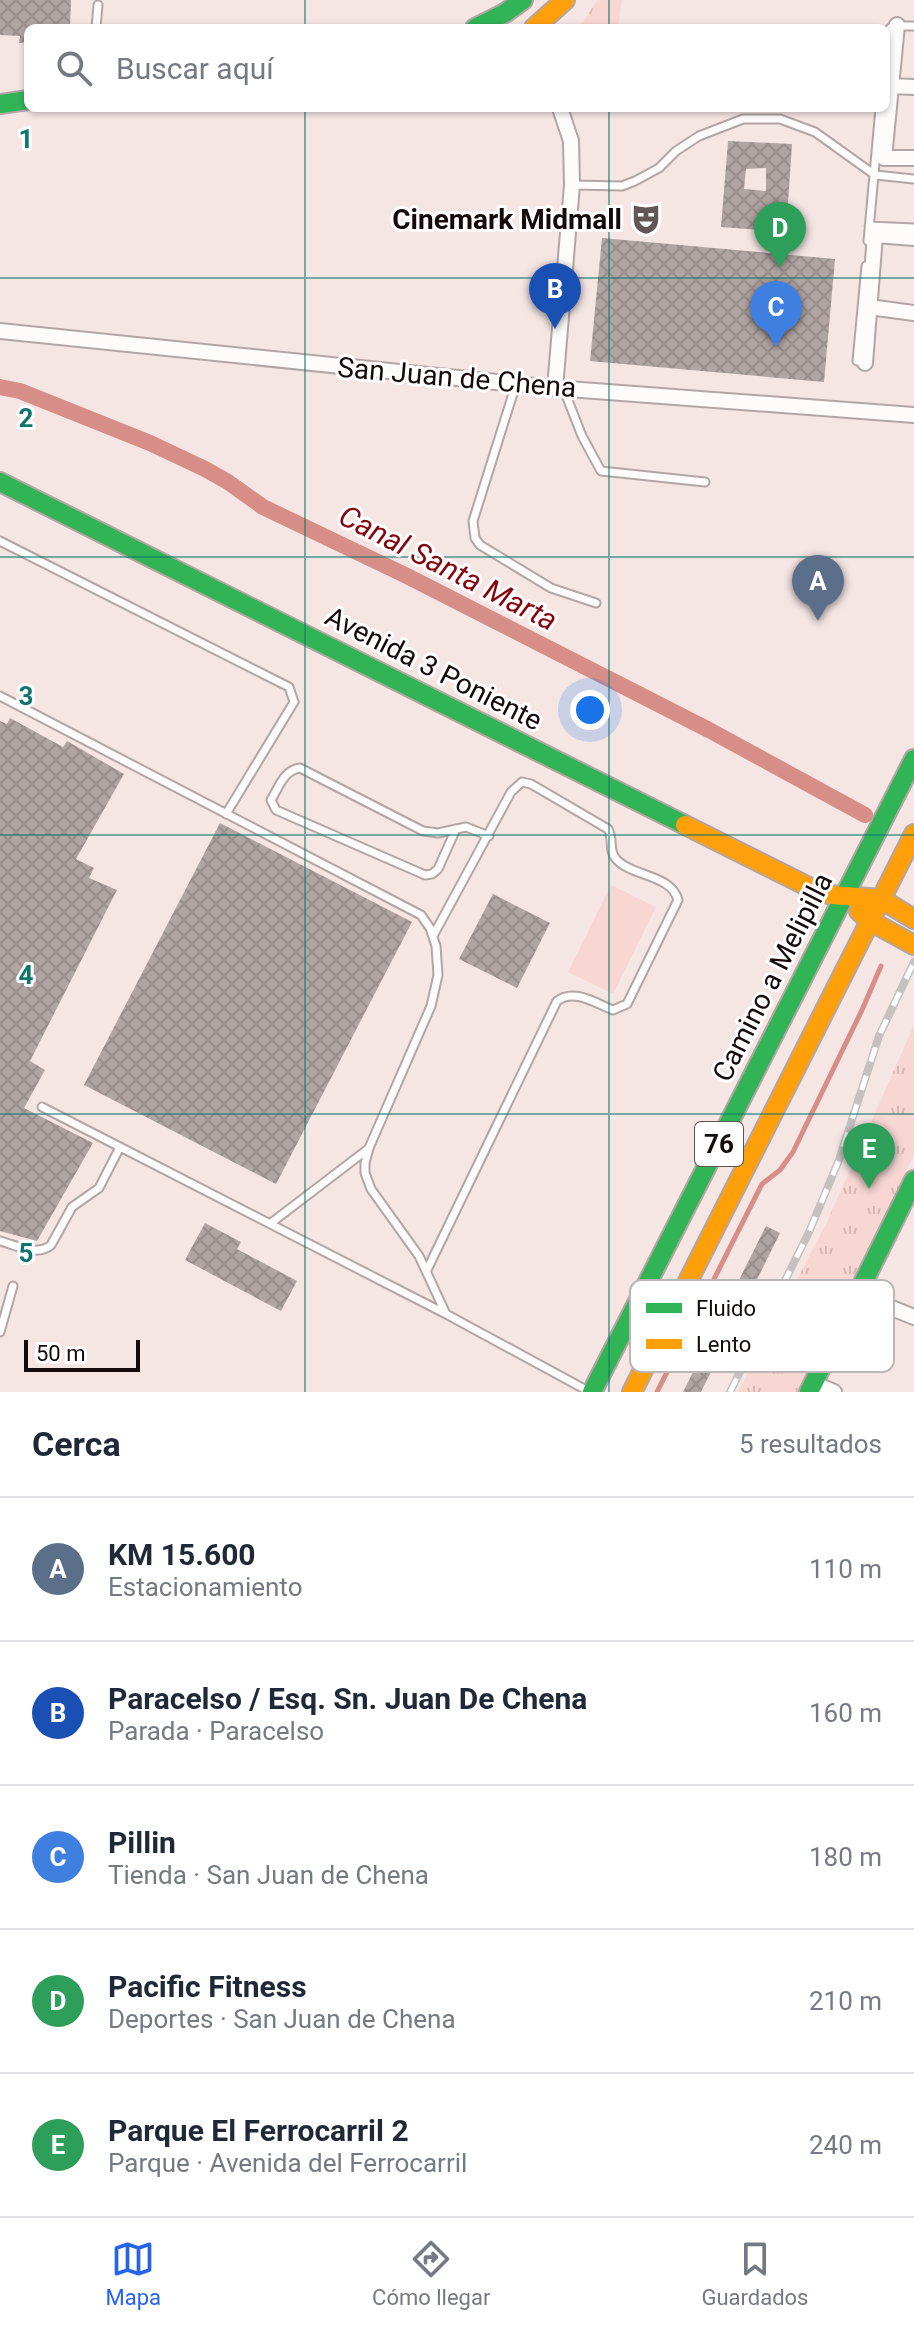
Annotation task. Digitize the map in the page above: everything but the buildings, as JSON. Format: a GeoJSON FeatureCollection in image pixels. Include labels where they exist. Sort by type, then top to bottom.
{"type":"FeatureCollection","features":[{"type":"Feature","properties":{"kind":"main road"},"geometry":{"type":"LineString","coordinates":[[510,20],[523,0]]}},
{"type":"Feature","properties":{"kind":"main road"},"geometry":{"type":"LineString","coordinates":[[538,24],[565,0]]}},
{"type":"Feature","properties":{"kind":"main road"},"geometry":{"type":"LineString","coordinates":[[0,104],[24,101]]}},
{"type":"Feature","properties":{"kind":"main road","name":"Avenida 3 Poniente"},"geometry":{"type":"LineString","coordinates":[[0,482],[811,888],[832,895],[881,899],[914,919]]}},
{"type":"Feature","properties":{"kind":"main road","name":"Camino a Melipilla"},"geometry":{"type":"LineString","coordinates":[[648,1280],[914,759]]}},
{"type":"Feature","properties":{"kind":"main road","name":"76"},"geometry":{"type":"LineString","coordinates":[[689,1280],[910,842]]}},
{"type":"Feature","properties":{"kind":"main road","name":"Avenida 3 Poniente"},"geometry":{"type":"LineString","coordinates":[[845,897],[870,921],[914,945]]}},
{"type":"Feature","properties":{"kind":"main road"},"geometry":{"type":"LineString","coordinates":[[865,1280],[907,1211],[914,1180]]}},
{"type":"Feature","properties":{"kind":"main road","name":"Camino a Melipilla"},"geometry":{"type":"LineString","coordinates":[[591,1392],[630,1316]]}},
{"type":"Feature","properties":{"kind":"main road","name":"76"},"geometry":{"type":"LineString","coordinates":[[632,1392],[642,1372]]}},
{"type":"Feature","properties":{"kind":"street"},"geometry":{"type":"LineString","coordinates":[[890,96],[891,28]]}},
{"type":"Feature","properties":{"kind":"street"},"geometry":{"type":"LineString","coordinates":[[891,86],[914,87]]}},
{"type":"Feature","properties":{"kind":"street"},"geometry":{"type":"LineString","coordinates":[[559,388],[572,185],[571,141],[561,112]]}},
{"type":"Feature","properties":{"kind":"street"},"geometry":{"type":"LineString","coordinates":[[888,112],[884,158],[914,158]]}},
{"type":"Feature","properties":{"kind":"street"},"geometry":{"type":"LineString","coordinates":[[861,362],[875,235],[914,238]]}},
{"type":"Feature","properties":{"kind":"street"},"geometry":{"type":"LineString","coordinates":[[869,307],[914,313]]}},
{"type":"Feature","properties":{"kind":"street","name":"San Juan de Chena"},"geometry":{"type":"LineString","coordinates":[[0,331],[559,388],[914,415]]}},
{"type":"Feature","properties":{"kind":"street"},"geometry":{"type":"LineString","coordinates":[[894,1309],[914,1317]]}},
{"type":"Feature","properties":{"kind":"street"},"geometry":{"type":"LineString","coordinates":[[811,1388],[834,1392]]}},
{"type":"Feature","properties":{"kind":"lane"},"geometry":{"type":"LineString","coordinates":[[98,5],[99,24]]}},
{"type":"Feature","properties":{"kind":"lane"},"geometry":{"type":"LineString","coordinates":[[891,28],[914,26]]}},
{"type":"Feature","properties":{"kind":"lane"},"geometry":{"type":"LineString","coordinates":[[861,362],[880,112]]}},
{"type":"Feature","properties":{"kind":"lane"},"geometry":{"type":"LineString","coordinates":[[572,185],[622,186],[659,168],[676,151],[699,136],[728,124],[753,119],[780,119],[815,132],[875,175],[914,179]]}},
{"type":"Feature","properties":{"kind":"lane"},"geometry":{"type":"LineString","coordinates":[[869,226],[914,228]]}},
{"type":"Feature","properties":{"kind":"lane"},"geometry":{"type":"LineString","coordinates":[[516,384],[473,521],[475,538],[480,545],[551,588],[596,603]]}},
{"type":"Feature","properties":{"kind":"lane"},"geometry":{"type":"LineString","coordinates":[[559,388],[601,471],[705,482]]}},
{"type":"Feature","properties":{"kind":"lane"},"geometry":{"type":"LineString","coordinates":[[0,541],[289,687],[294,702],[226,814]]}},
{"type":"Feature","properties":{"kind":"lane"},"geometry":{"type":"LineString","coordinates":[[0,696],[421,915],[430,928],[436,946],[438,975],[431,1006],[369,1148],[365,1173],[371,1189],[419,1256],[446,1314]]}},
{"type":"Feature","properties":{"kind":"lane"},"geometry":{"type":"LineString","coordinates":[[456,829],[438,869],[425,875],[276,810],[271,800],[286,774],[300,768],[423,831],[438,833],[456,829],[466,827],[489,836]]}},
{"type":"Feature","properties":{"kind":"lane"},"geometry":{"type":"LineString","coordinates":[[427,1270],[557,1001],[565,995],[574,995],[613,1010],[627,1004],[678,900],[671,887],[614,857],[612,835],[608,829],[531,784],[522,782],[511,792],[433,936]]}},
{"type":"Feature","properties":{"kind":"lane"},"geometry":{"type":"LineString","coordinates":[[42,1107],[271,1223],[591,1392]]}},
{"type":"Feature","properties":{"kind":"lane"},"geometry":{"type":"LineString","coordinates":[[0,1241],[35,1251],[46,1249],[72,1207],[99,1188],[120,1147]]}},
{"type":"Feature","properties":{"kind":"lane"},"geometry":{"type":"LineString","coordinates":[[271,1223],[369,1148]]}},
{"type":"Feature","properties":{"kind":"lane"},"geometry":{"type":"LineString","coordinates":[[0,1332],[13,1286]]}},
{"type":"Feature","properties":{"kind":"green space"},"geometry":{"type":"Polygon","coordinates":[[[597,0],[622,0],[619,24],[580,24],[597,0]]]}},
{"type":"Feature","properties":{"kind":"green space"},"geometry":{"type":"Polygon","coordinates":[[[611,885],[656,907],[613,994],[568,972],[611,885]]]}},
{"type":"Feature","properties":{"kind":"green space"},"geometry":{"type":"Polygon","coordinates":[[[914,1025],[914,1155],[853,1280],[797,1280],[826,1224],[914,1025]]]}},
{"type":"Feature","properties":{"kind":"green space"},"geometry":{"type":"Polygon","coordinates":[[[748,1372],[808,1372],[798,1392],[738,1392],[748,1372]]]}},
{"type":"Feature","properties":{"kind":"waterway","name":"Canal Santa Marta"},"geometry":{"type":"LineString","coordinates":[[0,387],[20,391],[150,443],[205,469],[263,507],[407,576],[709,730],[865,815]]}},
{"type":"Feature","properties":{"kind":"waterway"},"geometry":{"type":"LineString","coordinates":[[714,1280],[762,1184],[780,1170],[793,1152],[881,966]]}},
{"type":"Feature","properties":{"kind":"waterway"},"geometry":{"type":"LineString","coordinates":[[657,1392],[667,1372]]}},
{"type":"Feature","properties":{"kind":"railway"},"geometry":{"type":"LineString","coordinates":[[785,1280],[839,1160],[879,1036],[914,962]]}},
{"type":"Feature","properties":{"kind":"railway"},"geometry":{"type":"LineString","coordinates":[[730,1392],[740,1372]]}},
{"type":"Feature","properties":{"kind":"traffic: fast"},"geometry":{"type":"LineString","coordinates":[[483,24],[523,0]]}},
{"type":"Feature","properties":{"kind":"traffic: fast"},"geometry":{"type":"LineString","coordinates":[[0,104],[24,101]]}},
{"type":"Feature","properties":{"kind":"traffic: fast"},"geometry":{"type":"LineString","coordinates":[[0,482],[685,825]]}},
{"type":"Feature","properties":{"kind":"traffic: fast"},"geometry":{"type":"LineString","coordinates":[[649,1280],[914,759]]}},
{"type":"Feature","properties":{"kind":"traffic: fast"},"geometry":{"type":"LineString","coordinates":[[864,1280],[914,1180]]}},
{"type":"Feature","properties":{"kind":"traffic: fast"},"geometry":{"type":"LineString","coordinates":[[592,1392],[630,1317]]}},
{"type":"Feature","properties":{"kind":"traffic: fast"},"geometry":{"type":"LineString","coordinates":[[809,1392],[819,1372]]}},
{"type":"Feature","properties":{"kind":"traffic: slow"},"geometry":{"type":"LineString","coordinates":[[538,24],[565,0]]}},
{"type":"Feature","properties":{"kind":"traffic: slow"},"geometry":{"type":"LineString","coordinates":[[685,825],[811,888],[832,895],[881,899],[914,919]]}},
{"type":"Feature","properties":{"kind":"traffic: slow"},"geometry":{"type":"LineString","coordinates":[[689,1280],[914,834]]}},
{"type":"Feature","properties":{"kind":"traffic: slow"},"geometry":{"type":"LineString","coordinates":[[859,911],[870,921],[914,945]]}},
{"type":"Feature","properties":{"kind":"traffic: slow"},"geometry":{"type":"LineString","coordinates":[[632,1392],[642,1372]]}},
{"type":"Feature","properties":{"kind":"place","name":"Cinemark Midmall"},"geometry":{"type":"Point","coordinates":[646,219]}},
{"type":"Feature","properties":{"kind":"place","name":"Pacific Fitness"},"geometry":{"type":"Point","coordinates":[780,268]}},
{"type":"Feature","properties":{"kind":"place","name":"Paracelso / Esq. Sn. Juan De Chena"},"geometry":{"type":"Point","coordinates":[555,329]}},
{"type":"Feature","properties":{"kind":"place","name":"Pillin"},"geometry":{"type":"Point","coordinates":[776,347]}},
{"type":"Feature","properties":{"kind":"place","name":"KM 15.600"},"geometry":{"type":"Point","coordinates":[818,621]}},
{"type":"Feature","properties":{"kind":"place","name":"Parque El Ferrocarril 2"},"geometry":{"type":"Point","coordinates":[869,1189]}}]}
